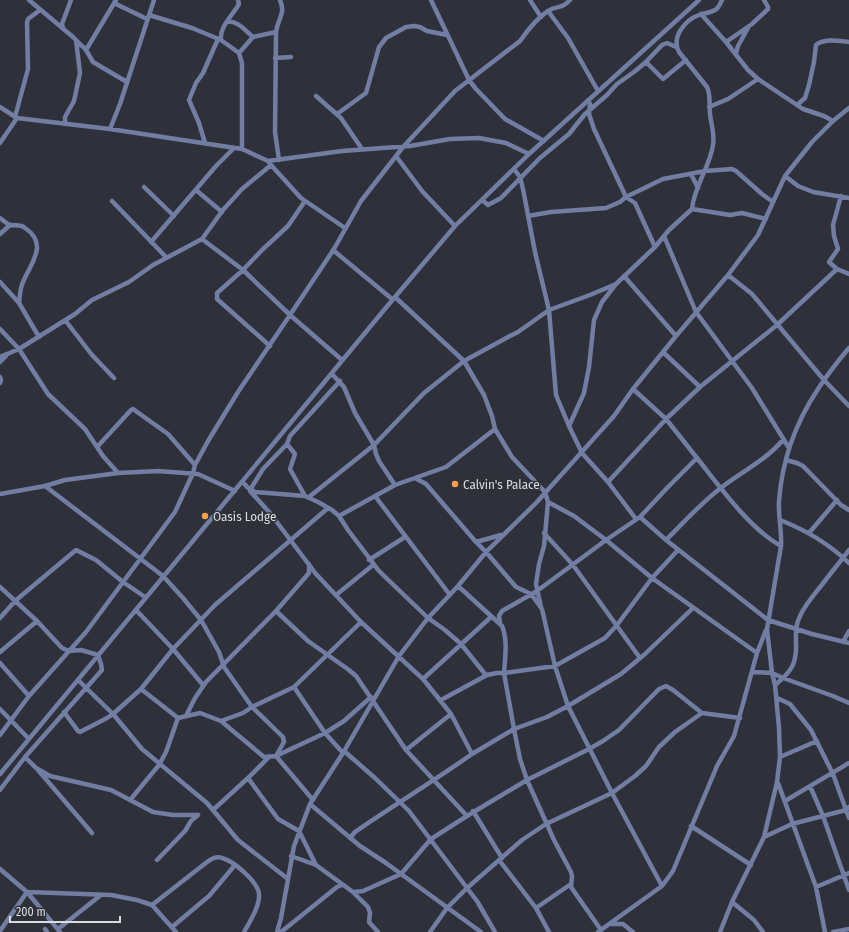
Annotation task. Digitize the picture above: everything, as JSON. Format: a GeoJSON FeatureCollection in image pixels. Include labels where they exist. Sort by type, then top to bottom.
{"type":"FeatureCollection","features":[{"type":"Feature","properties":{"kind":"street"},"geometry":{"type":"LineString","coordinates":[[29,0],[76,40],[86,50],[87,55],[93,62],[127,82]]}},
{"type":"Feature","properties":{"kind":"street"},"geometry":{"type":"LineString","coordinates":[[63,28],[62,24],[71,0]]}},
{"type":"Feature","properties":{"kind":"street"},"geometry":{"type":"LineString","coordinates":[[110,129],[154,0]]}},
{"type":"Feature","properties":{"kind":"street"},"geometry":{"type":"LineString","coordinates":[[205,143],[199,123],[189,100],[196,83],[203,73],[220,40],[221,34],[227,22],[238,6],[239,0]]}},
{"type":"Feature","properties":{"kind":"street"},"geometry":{"type":"LineString","coordinates":[[280,0],[283,10],[277,24],[274,58],[276,110],[275,132],[280,160]]}},
{"type":"Feature","properties":{"kind":"street"},"geometry":{"type":"LineString","coordinates":[[431,0],[469,80],[505,119],[544,141]]}},
{"type":"Feature","properties":{"kind":"street"},"geometry":{"type":"LineString","coordinates":[[530,0],[541,17]]}},
{"type":"Feature","properties":{"kind":"street"},"geometry":{"type":"LineString","coordinates":[[0,735],[30,696],[86,632],[175,512],[193,473],[195,465],[208,441],[238,392],[333,250],[361,201],[403,147],[455,91],[520,41],[548,11],[560,8],[570,0]]}},
{"type":"Feature","properties":{"kind":"street"},"geometry":{"type":"LineString","coordinates":[[1,772],[136,610],[145,597],[243,482],[342,360],[455,226],[529,154],[698,0]]}},
{"type":"Feature","properties":{"kind":"street"},"geometry":{"type":"LineString","coordinates":[[676,46],[677,37],[686,23],[701,14],[716,9],[722,0]]}},
{"type":"Feature","properties":{"kind":"street"},"geometry":{"type":"LineString","coordinates":[[726,42],[749,26],[768,9],[764,0]]}},
{"type":"Feature","properties":{"kind":"street"},"geometry":{"type":"LineString","coordinates":[[86,50],[115,2],[148,17],[192,28],[220,40],[239,53],[242,63],[242,149]]}},
{"type":"Feature","properties":{"kind":"street"},"geometry":{"type":"LineString","coordinates":[[0,143],[16,118],[28,69],[27,23],[28,20],[40,10]]}},
{"type":"Feature","properties":{"kind":"street"},"geometry":{"type":"LineString","coordinates":[[548,11],[568,38],[598,91]]}},
{"type":"Feature","properties":{"kind":"street"},"geometry":{"type":"LineString","coordinates":[[701,14],[736,53],[748,70],[758,79],[803,109],[824,116],[833,121]]}},
{"type":"Feature","properties":{"kind":"street"},"geometry":{"type":"LineString","coordinates":[[227,22],[235,22],[253,37]]}},
{"type":"Feature","properties":{"kind":"street"},"geometry":{"type":"LineString","coordinates":[[337,114],[366,93],[379,47],[386,38],[406,27],[414,26],[420,27],[427,31],[447,35]]}},
{"type":"Feature","properties":{"kind":"street"},"geometry":{"type":"LineString","coordinates":[[736,53],[738,46],[749,26]]}},
{"type":"Feature","properties":{"kind":"street"},"geometry":{"type":"LineString","coordinates":[[239,53],[253,37],[276,32]]}},
{"type":"Feature","properties":{"kind":"street"},"geometry":{"type":"LineString","coordinates":[[65,124],[65,117],[74,101],[80,73],[76,40]]}},
{"type":"Feature","properties":{"kind":"street"},"geometry":{"type":"LineString","coordinates":[[797,105],[805,98],[814,62],[816,45],[831,41],[849,42]]}},
{"type":"Feature","properties":{"kind":"street"},"geometry":{"type":"LineString","coordinates":[[482,200],[488,205],[493,204],[501,198],[540,158],[569,134],[589,111],[607,96],[617,84],[646,62],[665,43],[676,46],[709,91],[709,107],[714,135],[713,144],[705,171],[693,199],[692,209],[669,230],[655,247],[616,284],[598,309],[594,320],[589,367],[584,393],[569,426]]}},
{"type":"Feature","properties":{"kind":"street"},"geometry":{"type":"LineString","coordinates":[[274,58],[291,57]]}},
{"type":"Feature","properties":{"kind":"street"},"geometry":{"type":"LineString","coordinates":[[646,62],[663,79],[686,60]]}},
{"type":"Feature","properties":{"kind":"street"},"geometry":{"type":"LineString","coordinates":[[709,107],[728,99],[758,79]]}},
{"type":"Feature","properties":{"kind":"street"},"geometry":{"type":"LineString","coordinates":[[316,96],[337,114],[362,149]]}},
{"type":"Feature","properties":{"kind":"street"},"geometry":{"type":"LineString","coordinates":[[588,100],[590,104],[588,114],[594,129],[626,197],[635,203],[655,247]]}},
{"type":"Feature","properties":{"kind":"street"},"geometry":{"type":"LineString","coordinates":[[0,107],[16,118],[110,129],[242,149],[270,163],[305,201],[345,228]]}},
{"type":"Feature","properties":{"kind":"street"},"geometry":{"type":"LineString","coordinates":[[277,932],[292,856],[299,831],[312,802],[399,656],[428,618],[458,586],[486,552],[582,453],[614,416],[633,389],[728,275],[758,235],[785,176],[812,142],[833,121],[849,108]]}},
{"type":"Feature","properties":{"kind":"street"},"geometry":{"type":"LineString","coordinates":[[0,358],[20,349],[65,320],[92,300],[129,282],[153,264],[202,239],[222,212],[242,189],[270,163],[280,160],[342,151],[403,147],[450,139],[479,138],[506,143],[529,154]]}},
{"type":"Feature","properties":{"kind":"street"},"geometry":{"type":"LineString","coordinates":[[151,242],[216,166],[234,148]]}},
{"type":"Feature","properties":{"kind":"street"},"geometry":{"type":"LineString","coordinates":[[396,156],[422,191],[455,226]]}},
{"type":"Feature","properties":{"kind":"street"},"geometry":{"type":"LineString","coordinates":[[514,169],[520,179],[534,252],[549,310],[555,391],[582,453],[638,518],[768,620],[849,643]]}},
{"type":"Feature","properties":{"kind":"street"},"geometry":{"type":"LineString","coordinates":[[528,216],[551,212],[606,208],[663,179],[705,171],[732,169],[773,202]]}},
{"type":"Feature","properties":{"kind":"street"},"geometry":{"type":"LineString","coordinates":[[691,174],[698,188]]}},
{"type":"Feature","properties":{"kind":"street"},"geometry":{"type":"LineString","coordinates":[[785,176],[798,186],[813,192],[849,198]]}},
{"type":"Feature","properties":{"kind":"street"},"geometry":{"type":"LineString","coordinates":[[144,186],[174,216]]}},
{"type":"Feature","properties":{"kind":"street"},"geometry":{"type":"LineString","coordinates":[[196,190],[222,212]]}},
{"type":"Feature","properties":{"kind":"street"},"geometry":{"type":"LineString","coordinates":[[841,196],[833,225],[838,249],[830,262],[837,269],[849,274]]}},
{"type":"Feature","properties":{"kind":"street"},"geometry":{"type":"LineString","coordinates":[[112,201],[166,257]]}},
{"type":"Feature","properties":{"kind":"street"},"geometry":{"type":"LineString","coordinates":[[270,346],[216,297],[217,293],[288,226],[305,201]]}},
{"type":"Feature","properties":{"kind":"street"},"geometry":{"type":"LineString","coordinates":[[692,209],[730,215],[742,213],[766,219]]}},
{"type":"Feature","properties":{"kind":"street"},"geometry":{"type":"LineString","coordinates":[[0,218],[10,225],[23,226],[34,235],[36,239],[37,252],[35,260],[23,282],[19,303]]}},
{"type":"Feature","properties":{"kind":"street"},"geometry":{"type":"LineString","coordinates":[[0,234],[10,225]]}},
{"type":"Feature","properties":{"kind":"street"},"geometry":{"type":"LineString","coordinates":[[664,236],[696,312],[761,402],[789,448]]}},
{"type":"Feature","properties":{"kind":"street"},"geometry":{"type":"LineString","coordinates":[[202,239],[243,270],[290,315],[342,360]]}},
{"type":"Feature","properties":{"kind":"street"},"geometry":{"type":"LineString","coordinates":[[333,250],[394,298],[464,360],[487,400],[495,429],[512,457],[545,492],[548,502],[544,546],[537,576],[537,591],[554,666],[568,706],[589,750],[662,886]]}},
{"type":"Feature","properties":{"kind":"street"},"geometry":{"type":"LineString","coordinates":[[608,482],[666,419],[700,387],[733,362],[777,325],[837,269]]}},
{"type":"Feature","properties":{"kind":"street"},"geometry":{"type":"LineString","coordinates":[[728,275],[752,294],[824,380],[849,406]]}},
{"type":"Feature","properties":{"kind":"street"},"geometry":{"type":"LineString","coordinates":[[624,276],[676,336]]}},
{"type":"Feature","properties":{"kind":"street"},"geometry":{"type":"LineString","coordinates":[[0,282],[19,303],[39,337]]}},
{"type":"Feature","properties":{"kind":"street"},"geometry":{"type":"LineString","coordinates":[[307,497],[374,445],[424,393],[464,360],[522,330],[549,310],[616,284]]}},
{"type":"Feature","properties":{"kind":"street"},"geometry":{"type":"LineString","coordinates":[[65,320],[92,354],[114,378]]}},
{"type":"Feature","properties":{"kind":"street"},"geometry":{"type":"LineString","coordinates":[[0,329],[20,349],[48,394],[85,429],[98,446],[103,456],[118,473]]}},
{"type":"Feature","properties":{"kind":"street"},"geometry":{"type":"LineString","coordinates":[[720,932],[732,902],[764,837],[777,782],[780,758],[777,698],[772,673],[767,629],[782,534],[779,502],[786,460],[789,448],[807,407],[824,380],[849,348]]}},
{"type":"Feature","properties":{"kind":"street"},"geometry":{"type":"LineString","coordinates":[[663,352],[700,387]]}},
{"type":"Feature","properties":{"kind":"street"},"geometry":{"type":"LineString","coordinates":[[0,362],[7,355]]}},
{"type":"Feature","properties":{"kind":"street"},"geometry":{"type":"LineString","coordinates":[[332,374],[344,387],[355,414],[374,445],[379,461],[395,486]]}},
{"type":"Feature","properties":{"kind":"street"},"geometry":{"type":"LineString","coordinates":[[0,377],[0,383]]}},
{"type":"Feature","properties":{"kind":"street"},"geometry":{"type":"LineString","coordinates":[[249,488],[263,469],[287,444],[290,436],[340,381]]}},
{"type":"Feature","properties":{"kind":"street"},"geometry":{"type":"LineString","coordinates":[[633,389],[666,419],[739,510],[772,541],[780,546]]}},
{"type":"Feature","properties":{"kind":"street"},"geometry":{"type":"LineString","coordinates":[[98,446],[133,409],[168,434],[195,465]]}},
{"type":"Feature","properties":{"kind":"street"},"geometry":{"type":"LineString","coordinates":[[339,516],[395,486],[446,466],[495,429]]}},
{"type":"Feature","properties":{"kind":"street"},"geometry":{"type":"LineString","coordinates":[[666,540],[721,488],[765,458],[783,440]]}},
{"type":"Feature","properties":{"kind":"street"},"geometry":{"type":"LineString","coordinates":[[287,444],[295,454],[290,469],[307,497]]}},
{"type":"Feature","properties":{"kind":"street"},"geometry":{"type":"LineString","coordinates":[[698,458],[638,518],[537,591],[502,611],[499,616],[504,630],[504,673],[520,759],[527,780],[546,824],[571,872],[571,887],[600,931],[662,886],[673,872],[717,766],[734,736],[757,653],[767,629]]}},
{"type":"Feature","properties":{"kind":"street"},"geometry":{"type":"LineString","coordinates":[[786,460],[803,466],[849,510]]}},
{"type":"Feature","properties":{"kind":"street"},"geometry":{"type":"LineString","coordinates":[[0,494],[44,486],[65,480],[118,473],[158,471],[202,475],[235,490]]}},
{"type":"Feature","properties":{"kind":"street"},"geometry":{"type":"LineString","coordinates":[[415,478],[426,484],[516,587],[531,594],[542,609]]}},
{"type":"Feature","properties":{"kind":"street"},"geometry":{"type":"LineString","coordinates":[[243,482],[336,595],[361,622],[424,679],[451,714],[472,754]]}},
{"type":"Feature","properties":{"kind":"street"},"geometry":{"type":"LineString","coordinates":[[44,486],[91,523],[141,558],[163,576],[183,598],[201,620],[219,652],[227,671],[252,707],[283,737],[284,742],[276,756]]}},
{"type":"Feature","properties":{"kind":"street"},"geometry":{"type":"LineString","coordinates":[[249,488],[259,492],[307,497],[328,508],[339,516],[373,565],[428,618],[461,644],[488,675]]}},
{"type":"Feature","properties":{"kind":"street"},"geometry":{"type":"LineString","coordinates":[[375,496],[450,595]]}},
{"type":"Feature","properties":{"kind":"street"},"geometry":{"type":"LineString","coordinates":[[809,533],[837,500]]}},
{"type":"Feature","properties":{"kind":"street"},"geometry":{"type":"LineString","coordinates":[[548,502],[574,516],[652,578],[757,653]]}},
{"type":"Feature","properties":{"kind":"street"},"geometry":{"type":"LineString","coordinates":[[64,712],[80,732],[113,714],[141,689],[173,649],[220,599],[328,508]]}},
{"type":"Feature","properties":{"kind":"street"},"geometry":{"type":"LineString","coordinates":[[780,520],[809,533],[849,563]]}},
{"type":"Feature","properties":{"kind":"street"},"geometry":{"type":"LineString","coordinates":[[544,533],[573,566],[640,658]]}},
{"type":"Feature","properties":{"kind":"street"},"geometry":{"type":"LineString","coordinates":[[476,542],[503,535]]}},
{"type":"Feature","properties":{"kind":"street"},"geometry":{"type":"LineString","coordinates":[[369,560],[405,537]]}},
{"type":"Feature","properties":{"kind":"street"},"geometry":{"type":"LineString","coordinates":[[0,618],[15,601],[76,550],[96,560],[123,582],[145,597]]}},
{"type":"Feature","properties":{"kind":"street"},"geometry":{"type":"LineString","coordinates":[[441,700],[488,675],[554,666],[605,638],[617,625],[652,578],[678,550]]}},
{"type":"Feature","properties":{"kind":"street"},"geometry":{"type":"LineString","coordinates":[[775,685],[789,673],[795,657],[797,622],[805,607],[849,550]]}},
{"type":"Feature","properties":{"kind":"street"},"geometry":{"type":"LineString","coordinates":[[186,717],[195,698],[203,686],[223,664],[276,612],[309,573],[309,564]]}},
{"type":"Feature","properties":{"kind":"street"},"geometry":{"type":"LineString","coordinates":[[336,595],[373,565]]}},
{"type":"Feature","properties":{"kind":"street"},"geometry":{"type":"LineString","coordinates":[[458,586],[491,617],[500,622]]}},
{"type":"Feature","properties":{"kind":"street"},"geometry":{"type":"LineString","coordinates":[[0,587],[37,621],[58,645],[69,651],[81,650],[98,655],[102,664],[102,670],[25,757],[0,790]]}},
{"type":"Feature","properties":{"kind":"street"},"geometry":{"type":"LineString","coordinates":[[350,838],[355,832],[400,801],[435,780],[472,754],[514,729],[547,717],[568,706],[621,674],[693,608]]}},
{"type":"Feature","properties":{"kind":"street"},"geometry":{"type":"LineString","coordinates":[[136,610],[173,649],[203,686]]}},
{"type":"Feature","properties":{"kind":"street"},"geometry":{"type":"LineString","coordinates":[[276,612],[308,641],[356,676],[406,750],[467,816]]}},
{"type":"Feature","properties":{"kind":"street"},"geometry":{"type":"LineString","coordinates":[[424,679],[491,617]]}},
{"type":"Feature","properties":{"kind":"street"},"geometry":{"type":"LineString","coordinates":[[0,652],[37,621]]}},
{"type":"Feature","properties":{"kind":"street"},"geometry":{"type":"LineString","coordinates":[[222,721],[243,713],[252,707],[294,687],[361,622]]}},
{"type":"Feature","properties":{"kind":"street"},"geometry":{"type":"LineString","coordinates":[[843,642],[849,631]]}},
{"type":"Feature","properties":{"kind":"street"},"geometry":{"type":"LineString","coordinates":[[0,663],[30,696]]}},
{"type":"Feature","properties":{"kind":"street"},"geometry":{"type":"LineString","coordinates":[[752,672],[772,673],[849,703]]}},
{"type":"Feature","properties":{"kind":"street"},"geometry":{"type":"LineString","coordinates":[[78,680],[113,714],[142,749],[213,810],[238,840],[288,879]]}},
{"type":"Feature","properties":{"kind":"street"},"geometry":{"type":"LineString","coordinates":[[353,892],[363,891],[401,874],[431,839],[473,811],[527,780],[589,750],[619,730],[659,689],[666,686],[702,712],[740,718]]}},
{"type":"Feature","properties":{"kind":"street"},"geometry":{"type":"LineString","coordinates":[[294,687],[325,733],[343,752],[410,811],[480,906],[495,932]]}},
{"type":"Feature","properties":{"kind":"street"},"geometry":{"type":"LineString","coordinates":[[141,689],[178,718],[200,713],[222,721],[261,755],[269,757],[276,756],[325,733],[344,721],[372,699]]}},
{"type":"Feature","properties":{"kind":"street"},"geometry":{"type":"LineString","coordinates":[[777,698],[790,704],[811,730],[833,774],[848,809],[849,818]]}},
{"type":"Feature","properties":{"kind":"street"},"geometry":{"type":"LineString","coordinates":[[0,709],[28,739]]}},
{"type":"Feature","properties":{"kind":"street"},"geometry":{"type":"LineString","coordinates":[[430,932],[447,908],[467,888],[522,840],[546,824],[612,793],[642,770],[659,748],[675,732],[702,712]]}},
{"type":"Feature","properties":{"kind":"street"},"geometry":{"type":"LineString","coordinates":[[406,750],[451,714]]}},
{"type":"Feature","properties":{"kind":"street"},"geometry":{"type":"LineString","coordinates":[[130,800],[159,765],[166,752],[178,718]]}},
{"type":"Feature","properties":{"kind":"street"},"geometry":{"type":"LineString","coordinates":[[780,758],[817,741]]}},
{"type":"Feature","properties":{"kind":"street"},"geometry":{"type":"LineString","coordinates":[[276,756],[312,802],[350,838],[481,932]]}},
{"type":"Feature","properties":{"kind":"street"},"geometry":{"type":"LineString","coordinates":[[25,757],[92,834]]}},
{"type":"Feature","properties":{"kind":"street"},"geometry":{"type":"LineString","coordinates":[[213,810],[269,757]]}},
{"type":"Feature","properties":{"kind":"street"},"geometry":{"type":"LineString","coordinates":[[785,801],[833,774],[849,763]]}},
{"type":"Feature","properties":{"kind":"street"},"geometry":{"type":"LineString","coordinates":[[36,768],[57,778],[111,790],[145,809],[160,814],[184,816],[198,815],[157,860]]}},
{"type":"Feature","properties":{"kind":"street"},"geometry":{"type":"LineString","coordinates":[[248,778],[276,816],[299,831],[316,865]]}},
{"type":"Feature","properties":{"kind":"street"},"geometry":{"type":"LineString","coordinates":[[777,782],[816,887],[825,932]]}},
{"type":"Feature","properties":{"kind":"street"},"geometry":{"type":"LineString","coordinates":[[810,786],[823,816],[849,890]]}},
{"type":"Feature","properties":{"kind":"street"},"geometry":{"type":"LineString","coordinates":[[764,837],[792,824],[848,809]]}},
{"type":"Feature","properties":{"kind":"street"},"geometry":{"type":"LineString","coordinates":[[473,811],[501,859],[536,908],[549,932]]}},
{"type":"Feature","properties":{"kind":"street"},"geometry":{"type":"LineString","coordinates":[[691,826],[751,865]]}},
{"type":"Feature","properties":{"kind":"street"},"geometry":{"type":"LineString","coordinates":[[292,856],[316,865],[353,892],[368,907],[370,913],[370,925],[378,932]]}},
{"type":"Feature","properties":{"kind":"street"},"geometry":{"type":"LineString","coordinates":[[152,905],[211,860],[222,858],[235,865],[254,882],[259,893],[259,899],[244,932]]}},
{"type":"Feature","properties":{"kind":"street"},"geometry":{"type":"LineString","coordinates":[[172,927],[209,896],[235,865]]}},
{"type":"Feature","properties":{"kind":"street"},"geometry":{"type":"LineString","coordinates":[[0,869],[27,892],[59,931],[101,895]]}},
{"type":"Feature","properties":{"kind":"street"},"geometry":{"type":"LineString","coordinates":[[816,887],[849,873]]}},
{"type":"Feature","properties":{"kind":"street"},"geometry":{"type":"LineString","coordinates":[[281,932],[342,884]]}},
{"type":"Feature","properties":{"kind":"street"},"geometry":{"type":"LineString","coordinates":[[536,908],[571,884]]}},
{"type":"Feature","properties":{"kind":"street"},"geometry":{"type":"LineString","coordinates":[[363,891],[363,902]]}},
{"type":"Feature","properties":{"kind":"street"},"geometry":{"type":"LineString","coordinates":[[27,892],[123,896],[152,905],[176,932]]}},
{"type":"Feature","properties":{"kind":"street"},"geometry":{"type":"LineString","coordinates":[[0,931],[27,892]]}},
{"type":"Feature","properties":{"kind":"street"},"geometry":{"type":"LineString","coordinates":[[732,902],[754,920],[763,932]]}},
{"type":"Feature","properties":{"kind":"street"},"geometry":{"type":"LineString","coordinates":[[610,924],[623,924],[634,932]]}},
{"type":"Feature","properties":{"kind":"street"},"geometry":{"type":"LineString","coordinates":[[833,932],[849,929]]}},
{"type":"Feature","properties":{"kind":"place","name":"Calvin's Palace"},"geometry":{"type":"Point","coordinates":[455,484]}},
{"type":"Feature","properties":{"kind":"place","name":"Oasis Lodge"},"geometry":{"type":"Point","coordinates":[205,516]}}]}
